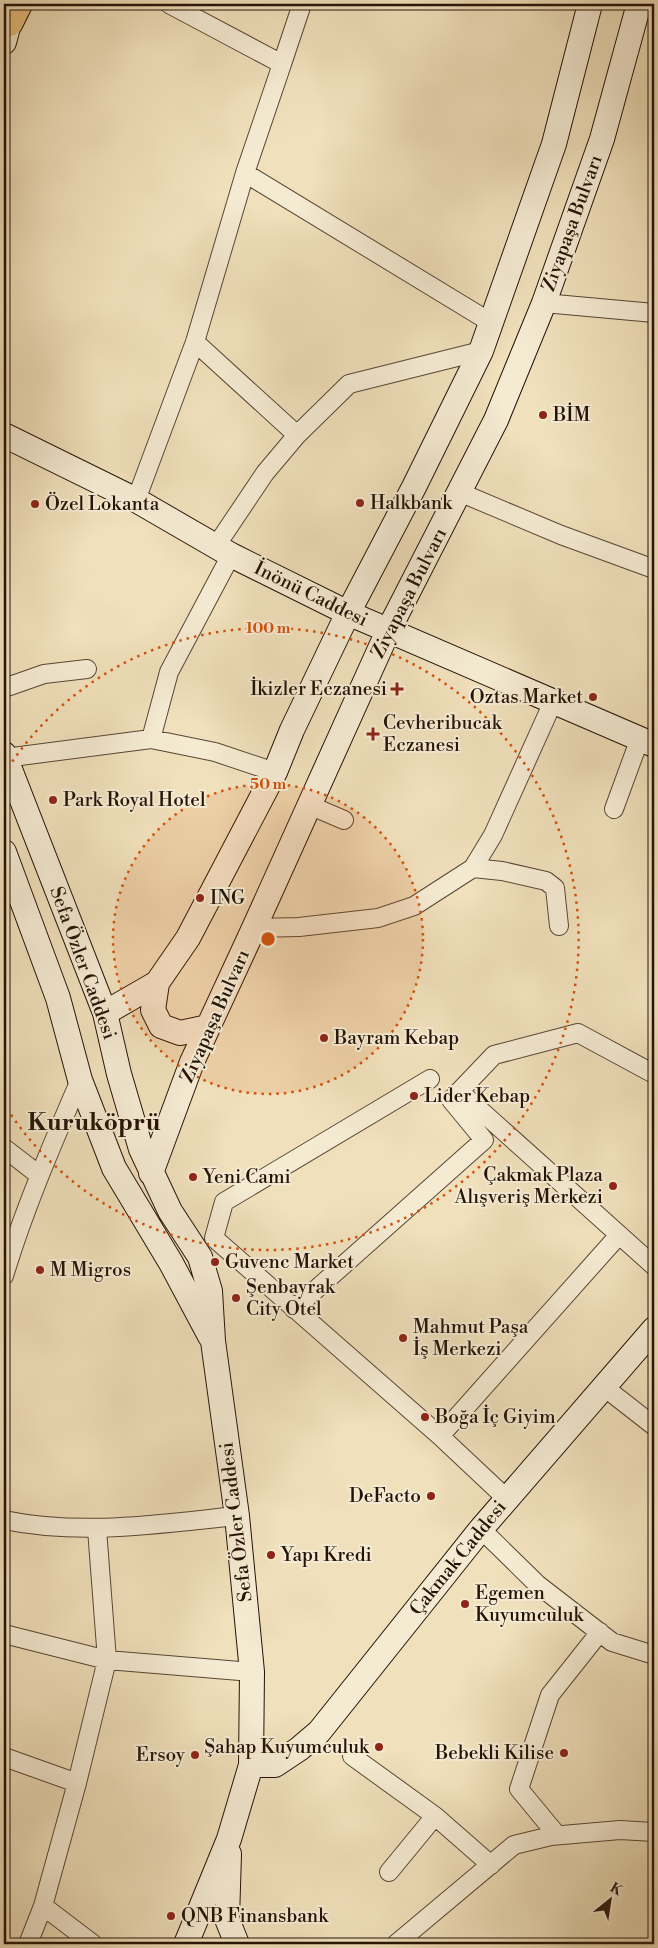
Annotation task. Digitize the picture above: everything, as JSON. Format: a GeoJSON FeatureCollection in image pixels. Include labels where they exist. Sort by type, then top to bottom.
{"type":"FeatureCollection","features":[{"type":"Feature","properties":{"kind":"main road"},"geometry":{"type":"LineString","coordinates":[[208,1028],[180,1033],[161,1026],[153,1010],[157,983],[188,938],[275,772],[292,730],[348,613],[414,487],[481,351],[554,144],[590,4]]}},
{"type":"Feature","properties":{"kind":"main road","name":"Ziyapaşa Bulvarı"},"geometry":{"type":"LineString","coordinates":[[151,1173],[192,1062],[388,631],[496,420],[544,303],[602,139],[639,4]]}},
{"type":"Feature","properties":{"kind":"main road","name":"İnönü Caddesi"},"geometry":{"type":"LineString","coordinates":[[4,435],[136,500],[224,551],[348,613],[647,742]]}},
{"type":"Feature","properties":{"kind":"main road","name":"Sefa Özler Caddesi"},"geometry":{"type":"LineString","coordinates":[[4,756],[105,1012],[119,1074],[141,1149],[170,1211],[200,1257],[210,1291],[213,1341],[237,1516],[252,1672],[251,1765],[229,1839]]}},
{"type":"Feature","properties":{"kind":"main road","name":"Sefa Özler Caddesi"},"geometry":{"type":"LineString","coordinates":[[4,852],[58,998],[80,1080],[114,1168],[171,1263],[213,1341]]}},
{"type":"Feature","properties":{"kind":"main road"},"geometry":{"type":"LineString","coordinates":[[105,1012],[157,983]]}},
{"type":"Feature","properties":{"kind":"main road","name":"Çakmak Caddesi"},"geometry":{"type":"LineString","coordinates":[[251,1765],[275,1765],[299,1749],[319,1732],[507,1499],[604,1387],[652,1337]]}},
{"type":"Feature","properties":{"kind":"main road"},"geometry":{"type":"LineString","coordinates":[[186,1944],[229,1839]]}},
{"type":"Feature","properties":{"kind":"main road"},"geometry":{"type":"LineString","coordinates":[[229,1839],[227,1920],[237,1944]]}},
{"type":"Feature","properties":{"kind":"street"},"geometry":{"type":"LineString","coordinates":[[169,4],[282,64]]}},
{"type":"Feature","properties":{"kind":"street"},"geometry":{"type":"LineString","coordinates":[[136,500],[195,342],[245,173],[302,4]]}},
{"type":"Feature","properties":{"kind":"street"},"geometry":{"type":"LineString","coordinates":[[245,173],[490,322]]}},
{"type":"Feature","properties":{"kind":"street"},"geometry":{"type":"LineString","coordinates":[[544,303],[654,313]]}},
{"type":"Feature","properties":{"kind":"street"},"geometry":{"type":"LineString","coordinates":[[195,342],[297,435]]}},
{"type":"Feature","properties":{"kind":"street"},"geometry":{"type":"LineString","coordinates":[[151,739],[169,672],[224,551],[265,473],[297,435],[349,384],[481,351]]}},
{"type":"Feature","properties":{"kind":"street"},"geometry":{"type":"LineString","coordinates":[[459,492],[561,535],[654,570]]}},
{"type":"Feature","properties":{"kind":"street"},"geometry":{"type":"LineString","coordinates":[[4,688],[44,674],[88,669]]}},
{"type":"Feature","properties":{"kind":"street"},"geometry":{"type":"LineString","coordinates":[[254,928],[299,927],[378,918],[414,906],[472,868],[493,835],[553,702]]}},
{"type":"Feature","properties":{"kind":"street"},"geometry":{"type":"LineString","coordinates":[[4,756],[151,739],[215,752],[275,772]]}},
{"type":"Feature","properties":{"kind":"street"},"geometry":{"type":"LineString","coordinates":[[614,809],[647,742]]}},
{"type":"Feature","properties":{"kind":"street"},"geometry":{"type":"LineString","coordinates":[[309,805],[344,820]]}},
{"type":"Feature","properties":{"kind":"street"},"geometry":{"type":"LineString","coordinates":[[472,868],[502,871],[546,881],[555,888],[559,926]]}},
{"type":"Feature","properties":{"kind":"street"},"geometry":{"type":"LineString","coordinates":[[294,1309],[484,1140],[451,1100],[494,1055],[578,1033],[654,1074]]}},
{"type":"Feature","properties":{"kind":"street"},"geometry":{"type":"LineString","coordinates":[[430,1079],[224,1202],[214,1238],[440,1436],[507,1499]]}},
{"type":"Feature","properties":{"kind":"street"},"geometry":{"type":"LineString","coordinates":[[4,1276],[9,1240],[80,1080]]}},
{"type":"Feature","properties":{"kind":"street"},"geometry":{"type":"LineString","coordinates":[[460,1092],[654,1266]]}},
{"type":"Feature","properties":{"kind":"street"},"geometry":{"type":"LineString","coordinates":[[4,1148],[39,1176]]}},
{"type":"Feature","properties":{"kind":"street"},"geometry":{"type":"LineString","coordinates":[[440,1436],[619,1235]]}},
{"type":"Feature","properties":{"kind":"street"},"geometry":{"type":"LineString","coordinates":[[604,1387],[654,1426]]}},
{"type":"Feature","properties":{"kind":"street"},"geometry":{"type":"LineString","coordinates":[[4,1520],[31,1525],[97,1529],[237,1516]]}},
{"type":"Feature","properties":{"kind":"street"},"geometry":{"type":"LineString","coordinates":[[28,1944],[43,1906],[77,1783],[107,1660],[97,1529]]}},
{"type":"Feature","properties":{"kind":"street"},"geometry":{"type":"LineString","coordinates":[[481,1530],[537,1584],[612,1642],[654,1655]]}},
{"type":"Feature","properties":{"kind":"street"},"geometry":{"type":"LineString","coordinates":[[557,1835],[519,1789],[550,1695],[600,1632]]}},
{"type":"Feature","properties":{"kind":"street"},"geometry":{"type":"LineString","coordinates":[[4,1634],[107,1660],[252,1672]]}},
{"type":"Feature","properties":{"kind":"street"},"geometry":{"type":"LineString","coordinates":[[352,1756],[435,1816],[491,1864]]}},
{"type":"Feature","properties":{"kind":"street"},"geometry":{"type":"LineString","coordinates":[[4,1757],[77,1783]]}},
{"type":"Feature","properties":{"kind":"street"},"geometry":{"type":"LineString","coordinates":[[389,1872],[435,1816]]}},
{"type":"Feature","properties":{"kind":"street"},"geometry":{"type":"LineString","coordinates":[[396,1944],[514,1846],[557,1835],[620,1830],[654,1832]]}},
{"type":"Feature","properties":{"kind":"street"},"geometry":{"type":"LineString","coordinates":[[43,1906],[92,1944]]}},
{"type":"Feature","properties":{"kind":"place","name":"BİM"},"geometry":{"type":"Point","coordinates":[543,415]}},
{"type":"Feature","properties":{"kind":"place","name":"Halkbank"},"geometry":{"type":"Point","coordinates":[360,503]}},
{"type":"Feature","properties":{"kind":"place","name":"Özel Lokanta"},"geometry":{"type":"Point","coordinates":[35,504]}},
{"type":"Feature","properties":{"kind":"place","name":"İkizler Eczanesi"},"geometry":{"type":"Point","coordinates":[397,689]}},
{"type":"Feature","properties":{"kind":"place","name":"Oztas Market"},"geometry":{"type":"Point","coordinates":[593,697]}},
{"type":"Feature","properties":{"kind":"place","name":"Cevheribucak Eczanesi"},"geometry":{"type":"Point","coordinates":[373,734]}},
{"type":"Feature","properties":{"kind":"place","name":"Park Royal Hotel"},"geometry":{"type":"Point","coordinates":[53,800]}},
{"type":"Feature","properties":{"kind":"place","name":"ING"},"geometry":{"type":"Point","coordinates":[200,898]}},
{"type":"Feature","properties":{"kind":"place","name":"Bayram Kebap"},"geometry":{"type":"Point","coordinates":[324,1038]}},
{"type":"Feature","properties":{"kind":"place","name":"Lider Kebap"},"geometry":{"type":"Point","coordinates":[414,1096]}},
{"type":"Feature","properties":{"kind":"place","name":"Yeni Cami"},"geometry":{"type":"Point","coordinates":[193,1177]}},
{"type":"Feature","properties":{"kind":"place","name":"Çakmak Plaza Alışveriş Merkezi"},"geometry":{"type":"Point","coordinates":[613,1186]}},
{"type":"Feature","properties":{"kind":"place","name":"Guvenc Market"},"geometry":{"type":"Point","coordinates":[215,1262]}},
{"type":"Feature","properties":{"kind":"place","name":"M Migros"},"geometry":{"type":"Point","coordinates":[40,1270]}},
{"type":"Feature","properties":{"kind":"place","name":"Şenbayrak City Otel"},"geometry":{"type":"Point","coordinates":[236,1298]}},
{"type":"Feature","properties":{"kind":"place","name":"Mahmut Paşa İş Merkezi"},"geometry":{"type":"Point","coordinates":[403,1338]}},
{"type":"Feature","properties":{"kind":"place","name":"Boğa İç Giyim"},"geometry":{"type":"Point","coordinates":[425,1417]}},
{"type":"Feature","properties":{"kind":"place","name":"DeFacto"},"geometry":{"type":"Point","coordinates":[431,1496]}},
{"type":"Feature","properties":{"kind":"place","name":"Yapı Kredi"},"geometry":{"type":"Point","coordinates":[271,1555]}},
{"type":"Feature","properties":{"kind":"place","name":"Egemen Kuyumculuk"},"geometry":{"type":"Point","coordinates":[465,1604]}},
{"type":"Feature","properties":{"kind":"place","name":"Şahap Kuyumculuk"},"geometry":{"type":"Point","coordinates":[379,1747]}},
{"type":"Feature","properties":{"kind":"place","name":"Bebekli Kilise"},"geometry":{"type":"Point","coordinates":[564,1753]}},
{"type":"Feature","properties":{"kind":"place","name":"Ersoy"},"geometry":{"type":"Point","coordinates":[195,1755]}},
{"type":"Feature","properties":{"kind":"place","name":"QNB Finansbank"},"geometry":{"type":"Point","coordinates":[171,1916]}},
{"type":"Feature","properties":{"kind":"district","name":"Kuruköprü"},"geometry":{"type":"Point","coordinates":[94,1123]}}]}
